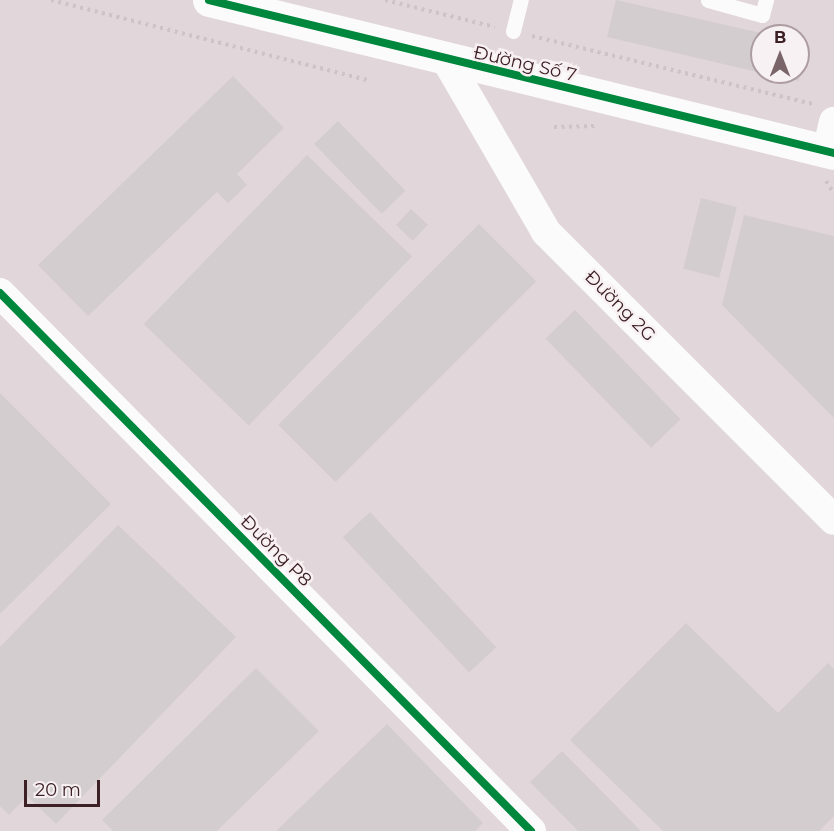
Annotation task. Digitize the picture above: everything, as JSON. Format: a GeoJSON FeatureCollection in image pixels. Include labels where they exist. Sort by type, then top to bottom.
{"type":"FeatureCollection","features":[{"type":"Feature","properties":{"kind":"street","name":"Đường Số 7"},"geometry":{"type":"LineString","coordinates":[[209,0],[447,61],[829,133]]}},
{"type":"Feature","properties":{"kind":"street","name":"Đường 2G"},"geometry":{"type":"LineString","coordinates":[[447,61],[546,232],[834,520]]}},
{"type":"Feature","properties":{"kind":"street","name":"Đường P8"},"geometry":{"type":"LineString","coordinates":[[0,293],[531,831]]}},
{"type":"Feature","properties":{"kind":"lane"},"geometry":{"type":"LineString","coordinates":[[513,31],[521,0]]}},
{"type":"Feature","properties":{"kind":"lane"},"geometry":{"type":"LineString","coordinates":[[708,0],[762,15],[766,0]]}},
{"type":"Feature","properties":{"kind":"path"},"geometry":{"type":"LineString","coordinates":[[51,0],[370,81]]}},
{"type":"Feature","properties":{"kind":"path"},"geometry":{"type":"LineString","coordinates":[[386,0],[513,31],[829,133]]}},
{"type":"Feature","properties":{"kind":"shaded area"},"geometry":{"type":"Polygon","coordinates":[[[0,0],[834,0],[834,831],[0,831],[0,0]]]}},
{"type":"Feature","properties":{"kind":"building"},"geometry":{"type":"Polygon","coordinates":[[[616,0],[750,30],[750,70],[607,37],[616,0]]]}},
{"type":"Feature","properties":{"kind":"building"},"geometry":{"type":"Polygon","coordinates":[[[233,76],[284,128],[237,174],[247,185],[228,203],[217,192],[88,316],[38,265],[233,76]]]}},
{"type":"Feature","properties":{"kind":"building"},"geometry":{"type":"Polygon","coordinates":[[[338,121],[405,191],[382,214],[314,144],[338,121]]]}},
{"type":"Feature","properties":{"kind":"building"},"geometry":{"type":"Polygon","coordinates":[[[307,155],[412,256],[249,425],[144,324],[307,155]]]}},
{"type":"Feature","properties":{"kind":"building"},"geometry":{"type":"Polygon","coordinates":[[[701,198],[737,207],[719,278],[683,269],[701,198]]]}},
{"type":"Feature","properties":{"kind":"building"},"geometry":{"type":"Polygon","coordinates":[[[411,209],[428,225],[413,241],[396,225],[411,209]]]}},
{"type":"Feature","properties":{"kind":"building"},"geometry":{"type":"Polygon","coordinates":[[[744,215],[834,236],[834,418],[722,305],[744,215]]]}},
{"type":"Feature","properties":{"kind":"building"},"geometry":{"type":"Polygon","coordinates":[[[479,224],[536,281],[335,482],[278,425],[479,224]]]}},
{"type":"Feature","properties":{"kind":"building"},"geometry":{"type":"Polygon","coordinates":[[[575,310],[681,419],[651,448],[546,338],[575,310]]]}},
{"type":"Feature","properties":{"kind":"building"},"geometry":{"type":"Polygon","coordinates":[[[0,393],[111,504],[0,614],[0,393]]]}},
{"type":"Feature","properties":{"kind":"building"},"geometry":{"type":"Polygon","coordinates":[[[370,512],[496,647],[469,673],[343,537],[370,512]]]}},
{"type":"Feature","properties":{"kind":"building"},"geometry":{"type":"Polygon","coordinates":[[[118,525],[236,637],[56,824],[27,796],[9,815],[0,806],[0,647],[118,525]]]}},
{"type":"Feature","properties":{"kind":"building"},"geometry":{"type":"Polygon","coordinates":[[[686,623],[778,713],[828,663],[834,669],[834,816],[819,831],[663,831],[570,740],[686,623]]]}},
{"type":"Feature","properties":{"kind":"building"},"geometry":{"type":"Polygon","coordinates":[[[256,668],[319,731],[217,831],[113,831],[102,820],[256,668]]]}},
{"type":"Feature","properties":{"kind":"building"},"geometry":{"type":"Polygon","coordinates":[[[387,724],[483,823],[475,831],[276,831],[387,724]]]}},
{"type":"Feature","properties":{"kind":"building"},"geometry":{"type":"Polygon","coordinates":[[[562,751],[641,831],[578,831],[530,782],[562,751]]]}},
{"type":"Feature","properties":{"kind":"cycle path"},"geometry":{"type":"LineString","coordinates":[[209,0],[834,153]]}},
{"type":"Feature","properties":{"kind":"cycle path"},"geometry":{"type":"LineString","coordinates":[[0,293],[531,831]]}}]}
